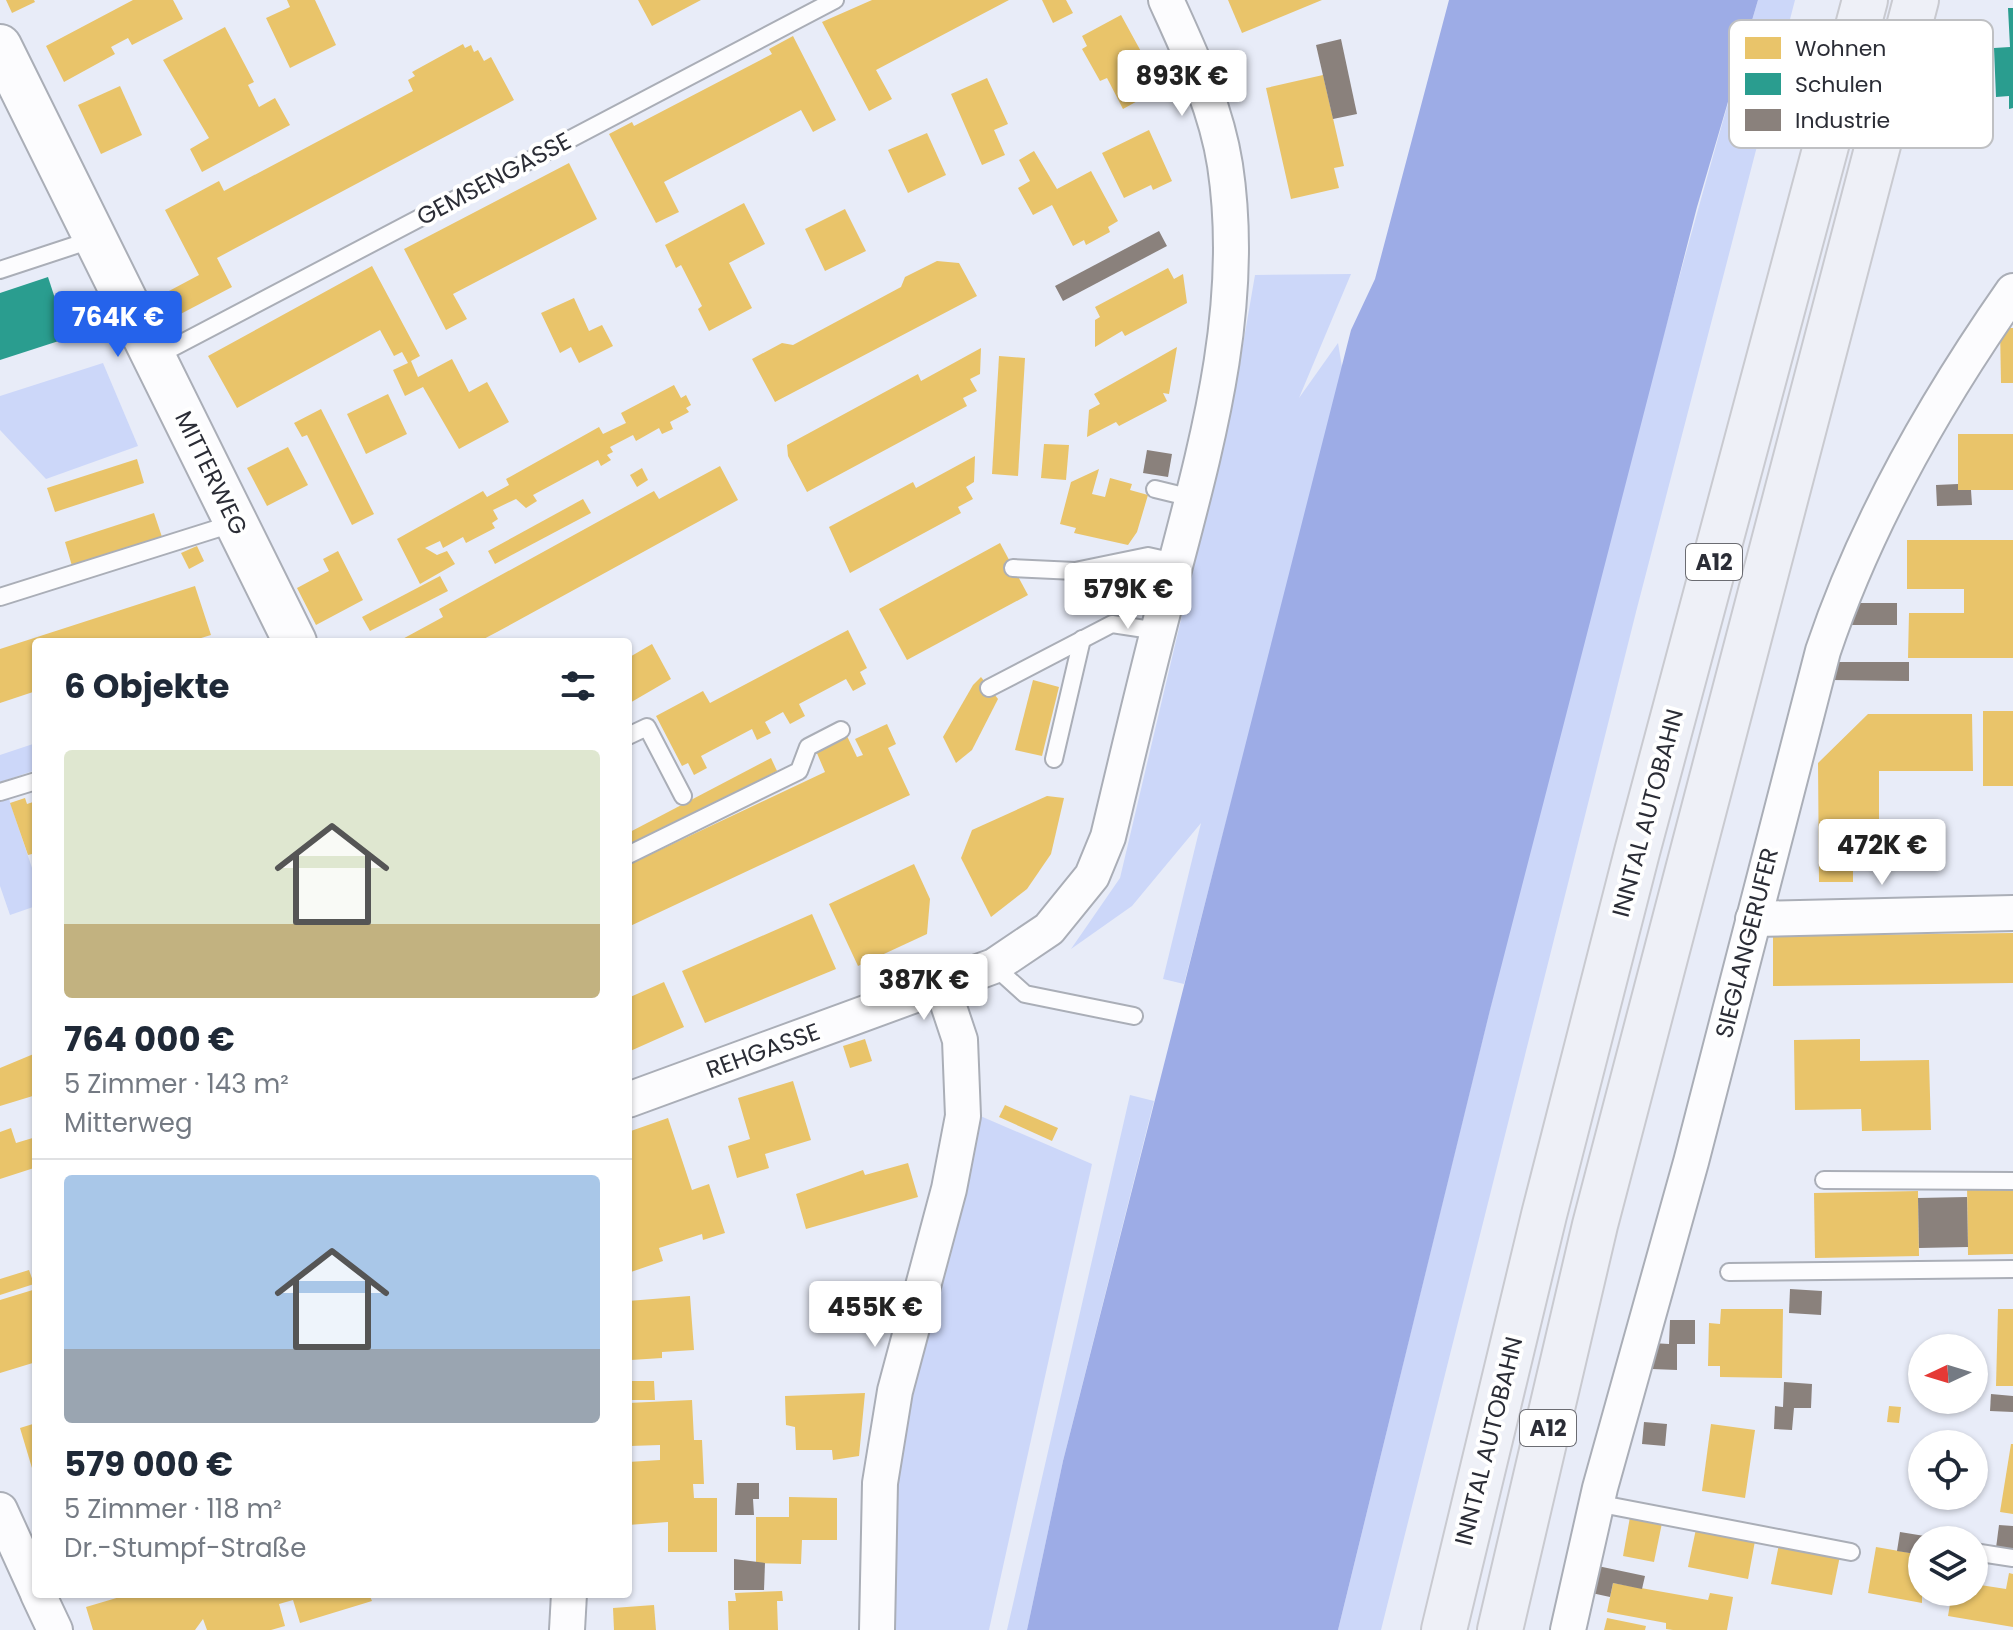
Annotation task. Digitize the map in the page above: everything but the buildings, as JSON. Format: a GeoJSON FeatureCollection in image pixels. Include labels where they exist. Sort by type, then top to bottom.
{"type":"FeatureCollection","features":[{"type":"Feature","properties":{"kind":"highway","name":"INNTAL AUTOBAHN"},"geometry":{"type":"LineString","coordinates":[[1860,20],[1865,0]]}},
{"type":"Feature","properties":{"kind":"highway","name":"A12"},"geometry":{"type":"LineString","coordinates":[[1911,20],[1916,0]]}},
{"type":"Feature","properties":{"kind":"highway","name":"INNTAL AUTOBAHN"},"geometry":{"type":"LineString","coordinates":[[1444,1630],[1544,1215],[1633,868],[1825,148]]}},
{"type":"Feature","properties":{"kind":"highway","name":"A12"},"geometry":{"type":"LineString","coordinates":[[1500,1630],[1595,1225],[1877,148]]}},
{"type":"Feature","properties":{"kind":"street","name":"REHGASSE"},"geometry":{"type":"LineString","coordinates":[[632,1099],[994,966],[1049,929],[1092,876],[1108,837],[1219,392],[1231,277],[1231,221],[1224,162],[1205,91],[1166,0]]}},
{"type":"Feature","properties":{"kind":"street","name":"MITTERWEG"},"geometry":{"type":"LineString","coordinates":[[0,46],[293,638]]}},
{"type":"Feature","properties":{"kind":"street","name":"SIEGLANGERUFER"},"geometry":{"type":"LineString","coordinates":[[1568,1630],[1596,1503],[1691,1162],[1809,698],[1837,610],[1906,467],[2013,291]]}},
{"type":"Feature","properties":{"kind":"street"},"geometry":{"type":"LineString","coordinates":[[1753,919],[2013,913]]}},
{"type":"Feature","properties":{"kind":"street"},"geometry":{"type":"LineString","coordinates":[[877,1630],[880,1483],[893,1404],[908,1335],[954,1169],[963,1116],[960,1040],[942,986]]}},
{"type":"Feature","properties":{"kind":"street"},"geometry":{"type":"LineString","coordinates":[[0,1510],[32,1580]]}},
{"type":"Feature","properties":{"kind":"street"},"geometry":{"type":"LineString","coordinates":[[40,1598],[55,1630]]}},
{"type":"Feature","properties":{"kind":"street"},"geometry":{"type":"LineString","coordinates":[[567,1630],[569,1598]]}},
{"type":"Feature","properties":{"kind":"lane","name":"GEMSENGASSE"},"geometry":{"type":"LineString","coordinates":[[154,358],[835,0]]}},
{"type":"Feature","properties":{"kind":"lane"},"geometry":{"type":"LineString","coordinates":[[0,270],[96,239]]}},
{"type":"Feature","properties":{"kind":"lane"},"geometry":{"type":"LineString","coordinates":[[1155,489],[1192,498]]}},
{"type":"Feature","properties":{"kind":"lane"},"geometry":{"type":"LineString","coordinates":[[0,597],[236,522]]}},
{"type":"Feature","properties":{"kind":"lane"},"geometry":{"type":"LineString","coordinates":[[1013,568],[1075,571],[1148,556],[1175,562]]}},
{"type":"Feature","properties":{"kind":"lane"},"geometry":{"type":"LineString","coordinates":[[989,688],[1112,624],[1158,631]]}},
{"type":"Feature","properties":{"kind":"lane"},"geometry":{"type":"LineString","coordinates":[[1054,759],[1082,639]]}},
{"type":"Feature","properties":{"kind":"lane"},"geometry":{"type":"LineString","coordinates":[[632,734],[647,727],[683,796]]}},
{"type":"Feature","properties":{"kind":"lane"},"geometry":{"type":"LineString","coordinates":[[632,853],[799,771],[808,747],[841,730]]}},
{"type":"Feature","properties":{"kind":"lane"},"geometry":{"type":"LineString","coordinates":[[0,792],[32,782]]}},
{"type":"Feature","properties":{"kind":"lane"},"geometry":{"type":"LineString","coordinates":[[994,966],[1025,994],[1134,1016]]}},
{"type":"Feature","properties":{"kind":"lane"},"geometry":{"type":"LineString","coordinates":[[1824,1180],[2013,1181]]}},
{"type":"Feature","properties":{"kind":"lane"},"geometry":{"type":"LineString","coordinates":[[1729,1272],[2013,1269]]}},
{"type":"Feature","properties":{"kind":"lane"},"geometry":{"type":"LineString","coordinates":[[1596,1503],[1851,1552]]}},
{"type":"Feature","properties":{"kind":"lane"},"geometry":{"type":"LineString","coordinates":[[1988,1554],[2013,1558]]}},
{"type":"Feature","properties":{"kind":"shaded area"},"geometry":{"type":"Polygon","coordinates":[[[1758,0],[1795,0],[1790,20],[1752,20],[1758,0]]]}},
{"type":"Feature","properties":{"kind":"shaded area"},"geometry":{"type":"Polygon","coordinates":[[[1729,101],[1729,148],[1757,148],[1636,612],[1381,1630],[1338,1630],[1591,608],[1729,101]]]}},
{"type":"Feature","properties":{"kind":"shaded area"},"geometry":{"type":"Polygon","coordinates":[[[1351,274],[1299,398],[1338,343],[1343,373],[1184,984],[1163,979],[1201,823],[1132,906],[1071,949],[1120,878],[1235,391],[1255,275],[1351,274]]]}},
{"type":"Feature","properties":{"kind":"shaded area"},"geometry":{"type":"Polygon","coordinates":[[[103,363],[138,446],[46,479],[0,430],[0,396],[103,363]]]}},
{"type":"Feature","properties":{"kind":"shaded area"},"geometry":{"type":"Polygon","coordinates":[[[32,744],[32,771],[3,781],[32,868],[32,907],[10,915],[0,886],[0,755],[32,744]]]}},
{"type":"Feature","properties":{"kind":"shaded area"},"geometry":{"type":"Polygon","coordinates":[[[1130,1095],[1154,1101],[1063,1461],[1027,1630],[1007,1630],[1130,1095]]]}},
{"type":"Feature","properties":{"kind":"shaded area"},"geometry":{"type":"Polygon","coordinates":[[[978,1115],[1092,1164],[989,1630],[886,1630],[899,1430],[978,1115]]]}},
{"type":"Feature","properties":{"kind":"water"},"geometry":{"type":"Polygon","coordinates":[[[1449,0],[1758,0],[1752,20],[1729,20],[1729,98],[1697,207],[1490,1010],[1338,1630],[1027,1630],[1063,1461],[1351,330],[1375,279],[1449,0]]]}}]}
